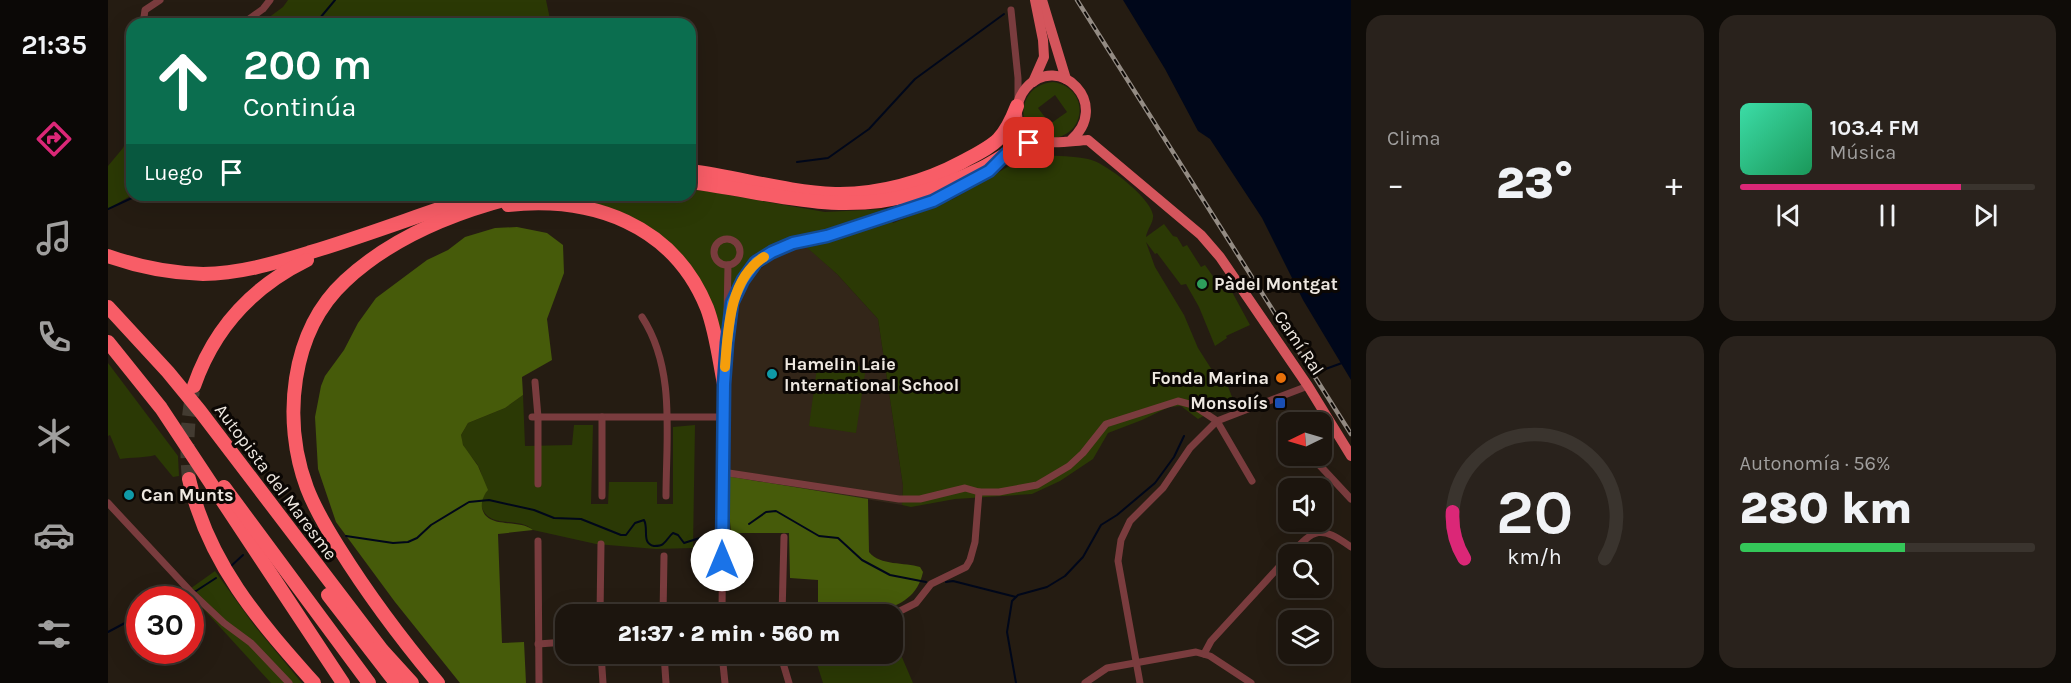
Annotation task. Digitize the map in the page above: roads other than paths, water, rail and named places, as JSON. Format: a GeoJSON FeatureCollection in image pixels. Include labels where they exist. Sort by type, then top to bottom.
{"type":"FeatureCollection","features":[{"type":"Feature","properties":{"kind":"highway"},"geometry":{"type":"LineString","coordinates":[[696,172],[804,191],[854,194],[879,190],[930,176],[988,149],[1001,139],[1017,106]]}},
{"type":"Feature","properties":{"kind":"highway"},"geometry":{"type":"LineString","coordinates":[[696,183],[814,203],[852,204],[917,193],[959,179],[1022,145],[1040,142]]}},
{"type":"Feature","properties":{"kind":"highway"},"geometry":{"type":"LineString","coordinates":[[438,683],[399,637],[366,590],[322,519],[308,491],[299,460],[294,434],[293,404],[297,371],[312,329],[324,307],[343,282],[396,243],[480,202]]}},
{"type":"Feature","properties":{"kind":"highway"},"geometry":{"type":"LineString","coordinates":[[108,256],[129,264],[171,272],[220,273],[275,263],[480,202],[542,203],[585,207],[614,215],[655,239],[684,268],[703,300],[711,321],[724,384]]}},
{"type":"Feature","properties":{"kind":"highway"},"geometry":{"type":"LineString","coordinates":[[194,386],[215,338],[237,309],[272,279],[341,243]]}},
{"type":"Feature","properties":{"kind":"highway","name":"Autopista del Maresme"},"geometry":{"type":"LineString","coordinates":[[108,307],[175,380],[382,650],[412,683]]}},
{"type":"Feature","properties":{"kind":"highway"},"geometry":{"type":"LineString","coordinates":[[137,339],[396,683]]}},
{"type":"Feature","properties":{"kind":"highway"},"geometry":{"type":"LineString","coordinates":[[108,342],[230,495],[369,683]]}},
{"type":"Feature","properties":{"kind":"highway"},"geometry":{"type":"LineString","coordinates":[[161,408],[343,683]]}},
{"type":"Feature","properties":{"kind":"highway"},"geometry":{"type":"LineString","coordinates":[[189,479],[202,524],[220,563],[251,609],[314,683]]}},
{"type":"Feature","properties":{"kind":"main road"},"geometry":{"type":"LineString","coordinates":[[1033,82],[1044,57],[1044,40],[1035,0]]}},
{"type":"Feature","properties":{"kind":"main road"},"geometry":{"type":"LineString","coordinates":[[1042,0],[1066,79]]}},
{"type":"Feature","properties":{"kind":"main road"},"geometry":{"type":"LineString","coordinates":[[1070,141],[1084,124],[1087,111],[1084,98],[1077,86],[1066,79],[1049,76],[1033,82],[1024,90],[1017,106],[1017,117],[1022,128],[1030,137],[1049,144],[1088,140],[1108,155]]}},
{"type":"Feature","properties":{"kind":"main road"},"geometry":{"type":"LineString","coordinates":[[1084,124],[1108,155]]}},
{"type":"Feature","properties":{"kind":"main road","name":"Camí Ral"},"geometry":{"type":"LineString","coordinates":[[1108,155],[1201,235],[1220,257],[1308,386],[1351,456]]}},
{"type":"Feature","properties":{"kind":"street"},"geometry":{"type":"LineString","coordinates":[[143,18],[147,3],[159,0]]}},
{"type":"Feature","properties":{"kind":"street"},"geometry":{"type":"LineString","coordinates":[[250,18],[263,9],[270,0]]}},
{"type":"Feature","properties":{"kind":"street"},"geometry":{"type":"LineString","coordinates":[[1011,10],[1018,78],[1017,106]]}},
{"type":"Feature","properties":{"kind":"street"},"geometry":{"type":"LineString","coordinates":[[1018,78],[1024,90]]}},
{"type":"Feature","properties":{"kind":"street"},"geometry":{"type":"LineString","coordinates":[[722,604],[724,384],[732,303],[743,280],[756,262],[772,252],[793,243],[827,236],[933,201],[989,171],[1006,154]]}},
{"type":"Feature","properties":{"kind":"street"},"geometry":{"type":"LineString","coordinates":[[727,343],[728,265]]}},
{"type":"Feature","properties":{"kind":"street"},"geometry":{"type":"LineString","coordinates":[[642,317],[655,341],[664,372],[666,496]]}},
{"type":"Feature","properties":{"kind":"street"},"geometry":{"type":"LineString","coordinates":[[535,382],[538,484]]}},
{"type":"Feature","properties":{"kind":"street"},"geometry":{"type":"LineString","coordinates":[[1140,683],[1118,561],[1121,540],[1130,521],[1163,488],[1190,448],[1217,421],[1308,386]]}},
{"type":"Feature","properties":{"kind":"street"},"geometry":{"type":"LineString","coordinates":[[722,472],[899,499],[920,499],[965,488],[979,492],[999,492],[1037,485],[1069,466],[1083,453],[1106,424],[1171,402],[1188,402],[1217,421],[1252,481]]}},
{"type":"Feature","properties":{"kind":"street"},"geometry":{"type":"LineString","coordinates":[[535,417],[723,417]]}},
{"type":"Feature","properties":{"kind":"street"},"geometry":{"type":"LineString","coordinates":[[602,417],[602,496]]}},
{"type":"Feature","properties":{"kind":"street"},"geometry":{"type":"LineString","coordinates":[[1320,466],[1351,499]]}},
{"type":"Feature","properties":{"kind":"street"},"geometry":{"type":"LineString","coordinates":[[903,610],[916,603],[931,584],[966,567],[975,542],[979,492]]}},
{"type":"Feature","properties":{"kind":"street"},"geometry":{"type":"LineString","coordinates":[[108,503],[190,591],[224,623],[251,643],[290,683]]}},
{"type":"Feature","properties":{"kind":"street"},"geometry":{"type":"LineString","coordinates":[[1300,544],[1308,536],[1320,532],[1333,534],[1351,547]]}},
{"type":"Feature","properties":{"kind":"street"},"geometry":{"type":"LineString","coordinates":[[782,604],[784,537]]}},
{"type":"Feature","properties":{"kind":"street"},"geometry":{"type":"LineString","coordinates":[[538,541],[539,683]]}},
{"type":"Feature","properties":{"kind":"street"},"geometry":{"type":"LineString","coordinates":[[600,604],[601,544]]}},
{"type":"Feature","properties":{"kind":"street"},"geometry":{"type":"LineString","coordinates":[[663,604],[664,556]]}},
{"type":"Feature","properties":{"kind":"street"},"geometry":{"type":"LineString","coordinates":[[1204,654],[1211,641],[1278,568]]}},
{"type":"Feature","properties":{"kind":"street"},"geometry":{"type":"LineString","coordinates":[[538,644],[555,643]]}},
{"type":"Feature","properties":{"kind":"street"},"geometry":{"type":"LineString","coordinates":[[1085,683],[1107,668],[1188,653],[1204,654],[1251,683]]}},
{"type":"Feature","properties":{"kind":"street"},"geometry":{"type":"LineString","coordinates":[[602,664],[603,683]]}},
{"type":"Feature","properties":{"kind":"street"},"geometry":{"type":"LineString","coordinates":[[665,664],[666,683]]}},
{"type":"Feature","properties":{"kind":"street"},"geometry":{"type":"LineString","coordinates":[[723,664],[725,683]]}},
{"type":"Feature","properties":{"kind":"street"},"geometry":{"type":"LineString","coordinates":[[783,664],[789,683]]}},
{"type":"Feature","properties":{"kind":"water"},"geometry":{"type":"Polygon","coordinates":[[[1123,0],[1351,0],[1351,380],[1303,300],[1262,218],[1210,139],[1198,131],[1165,69],[1123,0]]]}},
{"type":"Feature","properties":{"kind":"waterway"},"geometry":{"type":"LineString","coordinates":[[320,18],[335,0]]}},
{"type":"Feature","properties":{"kind":"waterway"},"geometry":{"type":"LineString","coordinates":[[797,162],[828,158],[869,129],[915,79],[1004,14]]}},
{"type":"Feature","properties":{"kind":"waterway"},"geometry":{"type":"LineString","coordinates":[[108,209],[126,201]]}},
{"type":"Feature","properties":{"kind":"waterway"},"geometry":{"type":"LineString","coordinates":[[1320,371],[1342,363]]}},
{"type":"Feature","properties":{"kind":"waterway"},"geometry":{"type":"LineString","coordinates":[[1016,683],[1007,632],[1012,601],[1018,595],[1047,587],[1065,576],[1083,557],[1101,525],[1117,515],[1155,483],[1174,457],[1184,436]]}},
{"type":"Feature","properties":{"kind":"waterway"},"geometry":{"type":"LineString","coordinates":[[346,536],[393,543],[408,542],[469,502],[489,500],[534,510],[554,518],[581,519],[621,535],[626,535],[635,523],[644,520],[646,539],[654,546],[662,545],[673,533],[678,535],[684,543],[703,537]]}},
{"type":"Feature","properties":{"kind":"waterway"},"geometry":{"type":"LineString","coordinates":[[749,524],[766,512],[776,511],[819,536],[838,538],[862,560],[890,575],[926,582]]}},
{"type":"Feature","properties":{"kind":"waterway"},"geometry":{"type":"LineString","coordinates":[[311,539],[326,537]]}},
{"type":"Feature","properties":{"kind":"waterway"},"geometry":{"type":"LineString","coordinates":[[230,567],[243,555]]}},
{"type":"Feature","properties":{"kind":"waterway"},"geometry":{"type":"LineString","coordinates":[[204,586],[216,578]]}},
{"type":"Feature","properties":{"kind":"waterway"},"geometry":{"type":"LineString","coordinates":[[946,582],[953,581],[1016,597]]}},
{"type":"Feature","properties":{"kind":"waterway"},"geometry":{"type":"LineString","coordinates":[[108,632],[126,622]]}},
{"type":"Feature","properties":{"kind":"tunnel"},"geometry":{"type":"LineString","coordinates":[[189,479],[188,435],[193,391]]}},
{"type":"Feature","properties":{"kind":"railway"},"geometry":{"type":"LineString","coordinates":[[1077,0],[1351,434]]}},
{"type":"Feature","properties":{"kind":"place","name":"Pàdel Montgat"},"geometry":{"type":"Point","coordinates":[1202,284]}},
{"type":"Feature","properties":{"kind":"place","name":"Hamelin Laie International School"},"geometry":{"type":"Point","coordinates":[772,374]}},
{"type":"Feature","properties":{"kind":"place","name":"Fonda Marina"},"geometry":{"type":"Point","coordinates":[1281,378]}},
{"type":"Feature","properties":{"kind":"place","name":"Monsolís"},"geometry":{"type":"Point","coordinates":[1280,403]}},
{"type":"Feature","properties":{"kind":"place","name":"Can Munts"},"geometry":{"type":"Point","coordinates":[129,495]}}]}
